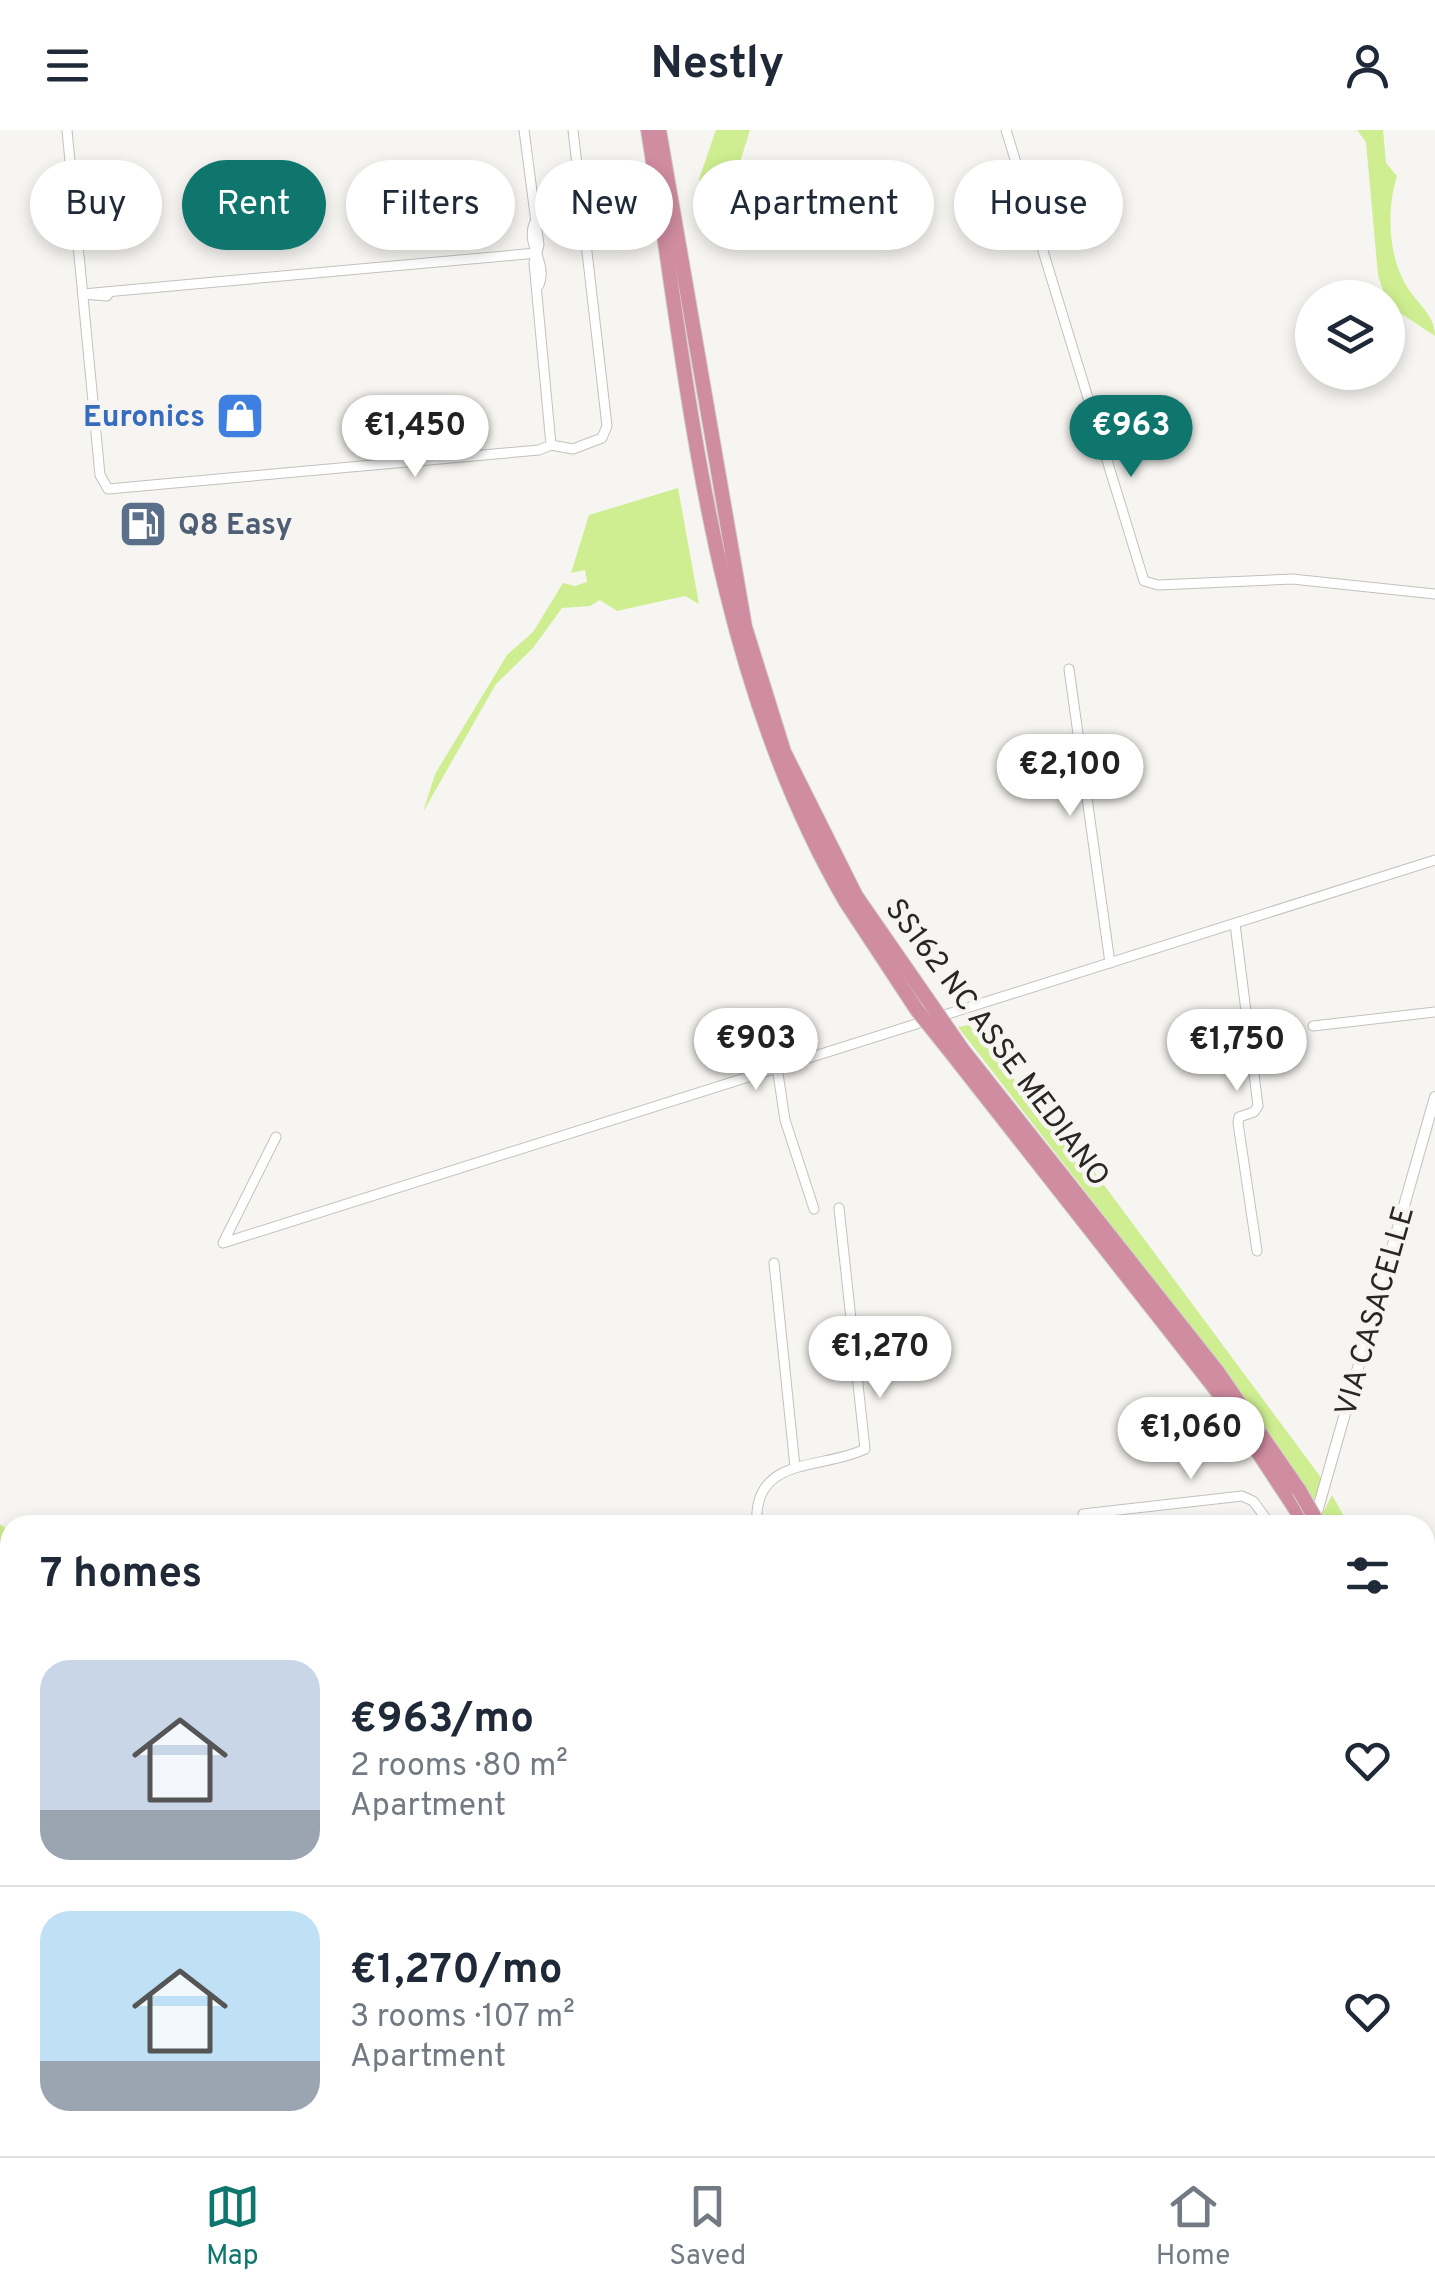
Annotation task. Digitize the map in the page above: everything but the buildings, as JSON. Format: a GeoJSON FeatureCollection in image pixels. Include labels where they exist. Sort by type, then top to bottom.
{"type":"FeatureCollection","features":[{"type":"Feature","properties":{"kind":"highway","name":"SS162 NC ASSE MEDIANO"},"geometry":{"type":"LineString","coordinates":[[648,130],[690,354]]}},
{"type":"Feature","properties":{"kind":"highway","name":"SS162 NC ASSE MEDIANO"},"geometry":{"type":"LineString","coordinates":[[659,130],[711,483],[782,761],[851,899],[957,1052],[1221,1396],[1299,1515]]}},
{"type":"Feature","properties":{"kind":"highway","name":"SS162 NC ASSE MEDIANO"},"geometry":{"type":"LineString","coordinates":[[957,1052],[1217,1371],[1299,1490],[1311,1515]]}},
{"type":"Feature","properties":{"kind":"street"},"geometry":{"type":"LineString","coordinates":[[67,130],[100,475],[108,489],[540,450],[551,445],[573,449],[602,438],[607,426],[573,130]]}},
{"type":"Feature","properties":{"kind":"street"},"geometry":{"type":"LineString","coordinates":[[524,130],[542,280],[539,285],[551,445]]}},
{"type":"Feature","properties":{"kind":"street"},"geometry":{"type":"LineString","coordinates":[[1006,130],[1144,581],[1158,585],[1292,579],[1435,594]]}},
{"type":"Feature","properties":{"kind":"street"},"geometry":{"type":"LineString","coordinates":[[84,294],[510,256],[530,258],[537,253]]}},
{"type":"Feature","properties":{"kind":"street"},"geometry":{"type":"LineString","coordinates":[[1069,669],[1110,962]]}},
{"type":"Feature","properties":{"kind":"street"},"geometry":{"type":"LineString","coordinates":[[276,1137],[223,1243],[1435,860]]}},
{"type":"Feature","properties":{"kind":"street"},"geometry":{"type":"LineString","coordinates":[[1235,924],[1258,1106],[1254,1112],[1239,1117],[1238,1123],[1257,1251]]}},
{"type":"Feature","properties":{"kind":"street"},"geometry":{"type":"LineString","coordinates":[[1313,1026],[1435,1012]]}},
{"type":"Feature","properties":{"kind":"street"},"geometry":{"type":"LineString","coordinates":[[777,1068],[785,1120],[814,1209]]}},
{"type":"Feature","properties":{"kind":"street","name":"VIA CASACELLE"},"geometry":{"type":"LineString","coordinates":[[1319,1515],[1435,1097]]}},
{"type":"Feature","properties":{"kind":"street"},"geometry":{"type":"LineString","coordinates":[[759,1515],[760,1496],[770,1483],[795,1467],[865,1450],[839,1208]]}},
{"type":"Feature","properties":{"kind":"street"},"geometry":{"type":"LineString","coordinates":[[774,1263],[795,1467]]}},
{"type":"Feature","properties":{"kind":"street"},"geometry":{"type":"LineString","coordinates":[[1083,1515],[1242,1496],[1253,1501],[1264,1515]]}},
{"type":"Feature","properties":{"kind":"green space"},"geometry":{"type":"Polygon","coordinates":[[[716,130],[750,130],[741,160],[706,160],[716,130]]]}},
{"type":"Feature","properties":{"kind":"green space"},"geometry":{"type":"Polygon","coordinates":[[[1357,130],[1383,130],[1386,163],[1397,176],[1390,219],[1393,249],[1403,280],[1380,280],[1378,275],[1366,142],[1357,130]]]}},
{"type":"Feature","properties":{"kind":"green space"},"geometry":{"type":"Polygon","coordinates":[[[1405,283],[1430,317],[1435,336],[1405,316],[1405,283]]]}},
{"type":"Feature","properties":{"kind":"green space"},"geometry":{"type":"Polygon","coordinates":[[[678,488],[699,604],[685,596],[617,611],[600,600],[590,606],[562,608],[533,648],[496,684],[423,812],[435,774],[507,655],[533,632],[563,583],[575,586],[587,582],[585,570],[571,573],[589,515],[678,488]]]}},
{"type":"Feature","properties":{"kind":"green space"},"geometry":{"type":"Polygon","coordinates":[[[969,1025],[1035,1104],[1047,1108],[1322,1479],[1314,1500],[1236,1386],[958,1027],[969,1025]]]}},
{"type":"Feature","properties":{"kind":"green space"},"geometry":{"type":"Polygon","coordinates":[[[1332,1495],[1343,1515],[1322,1515],[1332,1495]]]}},
{"type":"Feature","properties":{"kind":"place","name":"Euronics"},"geometry":{"type":"Point","coordinates":[240,416]}},
{"type":"Feature","properties":{"kind":"place","name":"Q8 Easy"},"geometry":{"type":"Point","coordinates":[143,524]}}]}
